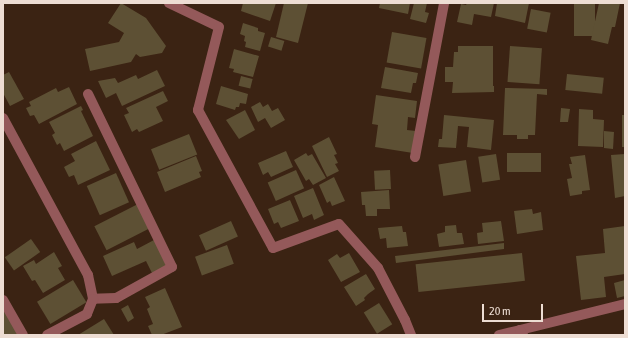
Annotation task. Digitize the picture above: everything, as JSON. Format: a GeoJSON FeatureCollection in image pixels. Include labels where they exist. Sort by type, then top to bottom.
{"type":"FeatureCollection","features":[{"type":"Feature","properties":{"kind":"street"},"geometry":{"type":"LineString","coordinates":[[169,3],[219,27],[198,110],[273,248],[339,224],[378,268],[405,320],[411,335]]}},
{"type":"Feature","properties":{"kind":"street"},"geometry":{"type":"LineString","coordinates":[[415,157],[444,3]]}},
{"type":"Feature","properties":{"kind":"street"},"geometry":{"type":"LineString","coordinates":[[88,94],[172,267],[116,298],[93,299]]}},
{"type":"Feature","properties":{"kind":"street"},"geometry":{"type":"LineString","coordinates":[[3,118],[88,275],[93,299],[87,314],[47,335]]}},
{"type":"Feature","properties":{"kind":"street"},"geometry":{"type":"LineString","coordinates":[[3,300],[23,335]]}},
{"type":"Feature","properties":{"kind":"street"},"geometry":{"type":"LineString","coordinates":[[499,335],[521,333],[625,304]]}},
{"type":"Feature","properties":{"kind":"building"},"geometry":{"type":"Polygon","coordinates":[[[121,3],[146,18],[166,46],[162,53],[140,57],[136,54],[131,62],[90,71],[85,49],[119,42],[124,33],[108,23],[121,3]]]}},
{"type":"Feature","properties":{"kind":"building"},"geometry":{"type":"Polygon","coordinates":[[[243,3],[276,3],[270,21],[241,11],[243,3]]]}},
{"type":"Feature","properties":{"kind":"building"},"geometry":{"type":"Polygon","coordinates":[[[284,3],[308,3],[298,43],[276,37],[284,3]]]}},
{"type":"Feature","properties":{"kind":"building"},"geometry":{"type":"Polygon","coordinates":[[[380,3],[410,3],[408,14],[379,8],[380,3]]]}},
{"type":"Feature","properties":{"kind":"building"},"geometry":{"type":"Polygon","coordinates":[[[414,3],[427,3],[425,12],[429,13],[426,23],[410,19],[414,3]]]}},
{"type":"Feature","properties":{"kind":"building"},"geometry":{"type":"Polygon","coordinates":[[[467,3],[494,3],[491,17],[474,14],[472,25],[457,22],[461,4],[466,5],[467,3]]]}},
{"type":"Feature","properties":{"kind":"building"},"geometry":{"type":"Polygon","coordinates":[[[497,3],[529,3],[525,23],[495,16],[497,3]]]}},
{"type":"Feature","properties":{"kind":"building"},"geometry":{"type":"Polygon","coordinates":[[[574,3],[595,3],[595,36],[574,36],[574,3]]]}},
{"type":"Feature","properties":{"kind":"building"},"geometry":{"type":"Polygon","coordinates":[[[599,3],[620,3],[615,27],[612,27],[608,44],[591,40],[599,3]]]}},
{"type":"Feature","properties":{"kind":"building"},"geometry":{"type":"Polygon","coordinates":[[[531,9],[551,13],[547,32],[527,29],[531,9]]]}},
{"type":"Feature","properties":{"kind":"building"},"geometry":{"type":"Polygon","coordinates":[[[243,23],[258,28],[258,31],[265,33],[260,51],[245,47],[245,36],[240,34],[243,23]]]}},
{"type":"Feature","properties":{"kind":"building"},"geometry":{"type":"Polygon","coordinates":[[[392,32],[426,38],[421,69],[387,63],[392,32]]]}},
{"type":"Feature","properties":{"kind":"building"},"geometry":{"type":"Polygon","coordinates":[[[271,37],[284,41],[281,51],[268,47],[271,37]]]}},
{"type":"Feature","properties":{"kind":"building"},"geometry":{"type":"Polygon","coordinates":[[[458,46],[493,46],[494,92],[452,93],[453,82],[445,82],[445,67],[453,67],[454,52],[458,52],[458,46]]]}},
{"type":"Feature","properties":{"kind":"building"},"geometry":{"type":"Polygon","coordinates":[[[510,46],[542,48],[539,84],[507,82],[510,46]]]}},
{"type":"Feature","properties":{"kind":"building"},"geometry":{"type":"Polygon","coordinates":[[[234,49],[259,56],[253,77],[233,72],[234,69],[229,68],[234,49]]]}},
{"type":"Feature","properties":{"kind":"building"},"geometry":{"type":"Polygon","coordinates":[[[385,67],[418,73],[416,83],[413,83],[411,93],[381,88],[385,67]]]}},
{"type":"Feature","properties":{"kind":"building"},"geometry":{"type":"Polygon","coordinates":[[[157,70],[165,86],[122,106],[116,93],[106,98],[98,81],[115,78],[118,83],[136,75],[138,79],[157,70]]]}},
{"type":"Feature","properties":{"kind":"building"},"geometry":{"type":"Polygon","coordinates":[[[9,72],[24,99],[10,106],[3,93],[3,75],[9,72]]]}},
{"type":"Feature","properties":{"kind":"building"},"geometry":{"type":"Polygon","coordinates":[[[567,74],[604,78],[602,94],[565,90],[567,74]]]}},
{"type":"Feature","properties":{"kind":"building"},"geometry":{"type":"Polygon","coordinates":[[[241,76],[253,79],[250,89],[239,86],[241,76]]]}},
{"type":"Feature","properties":{"kind":"building"},"geometry":{"type":"Polygon","coordinates":[[[221,86],[248,94],[246,104],[240,103],[239,107],[236,107],[235,110],[216,104],[221,86]]]}},
{"type":"Feature","properties":{"kind":"building"},"geometry":{"type":"Polygon","coordinates":[[[69,87],[77,104],[39,124],[34,115],[30,116],[26,108],[31,106],[29,102],[56,88],[58,92],[69,87]]]}},
{"type":"Feature","properties":{"kind":"building"},"geometry":{"type":"Polygon","coordinates":[[[505,88],[547,89],[547,95],[537,94],[535,135],[528,135],[528,139],[517,139],[517,135],[503,135],[505,88]]]}},
{"type":"Feature","properties":{"kind":"building"},"geometry":{"type":"Polygon","coordinates":[[[163,91],[168,101],[156,107],[163,121],[139,132],[137,129],[132,132],[124,115],[129,113],[126,108],[163,91]]]}},
{"type":"Feature","properties":{"kind":"building"},"geometry":{"type":"Polygon","coordinates":[[[376,95],[417,101],[415,118],[408,117],[407,130],[416,131],[413,153],[375,147],[378,125],[372,124],[376,95]]]}},
{"type":"Feature","properties":{"kind":"building"},"geometry":{"type":"Polygon","coordinates":[[[260,102],[263,107],[268,104],[272,111],[278,108],[285,120],[271,128],[265,118],[258,122],[251,107],[260,102]]]}},
{"type":"Feature","properties":{"kind":"building"},"geometry":{"type":"Polygon","coordinates":[[[81,106],[83,110],[81,111],[93,136],[64,151],[60,143],[57,145],[52,135],[55,133],[49,122],[81,106]]]}},
{"type":"Feature","properties":{"kind":"building"},"geometry":{"type":"Polygon","coordinates":[[[561,108],[570,109],[568,122],[560,122],[561,108]]]}},
{"type":"Feature","properties":{"kind":"building"},"geometry":{"type":"Polygon","coordinates":[[[579,109],[593,110],[593,119],[604,120],[603,147],[578,146],[579,109]]]}},
{"type":"Feature","properties":{"kind":"building"},"geometry":{"type":"Polygon","coordinates":[[[245,110],[255,130],[239,139],[226,120],[245,110]]]}},
{"type":"Feature","properties":{"kind":"building"},"geometry":{"type":"Polygon","coordinates":[[[444,115],[494,120],[491,150],[467,147],[469,127],[458,126],[456,148],[438,147],[439,139],[442,139],[444,115]]]}},
{"type":"Feature","properties":{"kind":"building"},"geometry":{"type":"Polygon","coordinates":[[[622,115],[625,115],[625,147],[622,147],[622,115]]]}},
{"type":"Feature","properties":{"kind":"building"},"geometry":{"type":"Polygon","coordinates":[[[604,131],[614,132],[613,149],[604,148],[604,131]]]}},
{"type":"Feature","properties":{"kind":"building"},"geometry":{"type":"Polygon","coordinates":[[[189,134],[197,154],[159,170],[151,149],[189,134]]]}},
{"type":"Feature","properties":{"kind":"building"},"geometry":{"type":"Polygon","coordinates":[[[329,137],[337,154],[334,155],[338,163],[335,164],[339,171],[327,177],[312,146],[329,137]]]}},
{"type":"Feature","properties":{"kind":"building"},"geometry":{"type":"Polygon","coordinates":[[[96,141],[110,170],[78,185],[74,175],[69,177],[64,167],[75,161],[71,154],[96,141]]]}},
{"type":"Feature","properties":{"kind":"building"},"geometry":{"type":"Polygon","coordinates":[[[286,151],[293,167],[271,177],[268,172],[263,175],[258,163],[286,151]]]}},
{"type":"Feature","properties":{"kind":"building"},"geometry":{"type":"Polygon","coordinates":[[[306,153],[308,156],[312,154],[326,178],[313,185],[309,179],[306,181],[294,160],[306,153]]]}},
{"type":"Feature","properties":{"kind":"building"},"geometry":{"type":"Polygon","coordinates":[[[507,153],[541,153],[541,172],[507,172],[507,153]]]}},
{"type":"Feature","properties":{"kind":"building"},"geometry":{"type":"Polygon","coordinates":[[[496,154],[500,180],[482,182],[478,157],[496,154]]]}},
{"type":"Feature","properties":{"kind":"building"},"geometry":{"type":"Polygon","coordinates":[[[625,154],[625,196],[615,198],[611,155],[625,154]]]}},
{"type":"Feature","properties":{"kind":"building"},"geometry":{"type":"Polygon","coordinates":[[[585,155],[590,190],[582,191],[582,194],[570,196],[567,179],[572,178],[569,164],[572,164],[570,157],[585,155]]]}},
{"type":"Feature","properties":{"kind":"building"},"geometry":{"type":"Polygon","coordinates":[[[196,156],[202,171],[199,172],[201,177],[165,192],[157,172],[196,156]]]}},
{"type":"Feature","properties":{"kind":"building"},"geometry":{"type":"Polygon","coordinates":[[[466,160],[471,192],[443,196],[438,164],[466,160]]]}},
{"type":"Feature","properties":{"kind":"building"},"geometry":{"type":"Polygon","coordinates":[[[296,170],[304,188],[276,201],[268,183],[296,170]]]}},
{"type":"Feature","properties":{"kind":"building"},"geometry":{"type":"Polygon","coordinates":[[[390,170],[391,189],[375,190],[374,171],[390,170]]]}},
{"type":"Feature","properties":{"kind":"building"},"geometry":{"type":"Polygon","coordinates":[[[116,173],[129,202],[100,215],[87,186],[116,173]]]}},
{"type":"Feature","properties":{"kind":"building"},"geometry":{"type":"Polygon","coordinates":[[[334,177],[345,201],[332,206],[330,201],[327,203],[319,185],[334,177]]]}},
{"type":"Feature","properties":{"kind":"building"},"geometry":{"type":"Polygon","coordinates":[[[313,188],[324,215],[314,220],[312,214],[303,218],[294,196],[313,188]]]}},
{"type":"Feature","properties":{"kind":"building"},"geometry":{"type":"Polygon","coordinates":[[[389,190],[390,209],[377,209],[377,216],[366,216],[365,205],[362,205],[361,192],[389,190]]]}},
{"type":"Feature","properties":{"kind":"building"},"geometry":{"type":"Polygon","coordinates":[[[290,200],[299,221],[281,228],[278,222],[274,224],[268,209],[290,200]]]}},
{"type":"Feature","properties":{"kind":"building"},"geometry":{"type":"Polygon","coordinates":[[[138,204],[150,228],[107,250],[94,226],[138,204]]]}},
{"type":"Feature","properties":{"kind":"building"},"geometry":{"type":"Polygon","coordinates":[[[532,209],[533,214],[541,212],[543,230],[517,234],[514,211],[532,209]]]}},
{"type":"Feature","properties":{"kind":"building"},"geometry":{"type":"Polygon","coordinates":[[[231,221],[238,237],[206,251],[199,235],[231,221]]]}},
{"type":"Feature","properties":{"kind":"building"},"geometry":{"type":"Polygon","coordinates":[[[501,221],[504,241],[478,244],[477,233],[483,232],[482,223],[501,221]]]}},
{"type":"Feature","properties":{"kind":"building"},"geometry":{"type":"Polygon","coordinates":[[[456,225],[457,233],[462,233],[464,244],[439,247],[437,234],[445,232],[445,226],[456,225]]]}},
{"type":"Feature","properties":{"kind":"building"},"geometry":{"type":"Polygon","coordinates":[[[402,226],[403,232],[406,232],[408,246],[387,248],[386,238],[380,239],[378,228],[402,226]]]}},
{"type":"Feature","properties":{"kind":"building"},"geometry":{"type":"Polygon","coordinates":[[[625,226],[625,274],[604,277],[606,297],[581,300],[576,256],[605,253],[603,229],[625,226]]]}},
{"type":"Feature","properties":{"kind":"building"},"geometry":{"type":"Polygon","coordinates":[[[31,239],[40,252],[14,270],[5,257],[31,239]]]}},
{"type":"Feature","properties":{"kind":"building"},"geometry":{"type":"Polygon","coordinates":[[[154,240],[168,267],[153,275],[146,261],[112,276],[103,256],[134,242],[137,249],[154,240]]]}},
{"type":"Feature","properties":{"kind":"building"},"geometry":{"type":"Polygon","coordinates":[[[504,243],[504,249],[396,263],[395,256],[504,243]]]}},
{"type":"Feature","properties":{"kind":"building"},"geometry":{"type":"Polygon","coordinates":[[[227,245],[234,264],[202,275],[195,257],[227,245]]]}},
{"type":"Feature","properties":{"kind":"building"},"geometry":{"type":"Polygon","coordinates":[[[54,252],[62,266],[58,268],[65,280],[43,293],[35,280],[32,281],[23,266],[34,260],[36,264],[54,252]]]}},
{"type":"Feature","properties":{"kind":"building"},"geometry":{"type":"Polygon","coordinates":[[[349,253],[360,272],[341,282],[328,260],[337,254],[340,258],[349,253]]]}},
{"type":"Feature","properties":{"kind":"building"},"geometry":{"type":"Polygon","coordinates":[[[522,253],[525,281],[419,292],[416,264],[522,253]]]}},
{"type":"Feature","properties":{"kind":"building"},"geometry":{"type":"Polygon","coordinates":[[[366,274],[375,289],[364,298],[365,300],[356,306],[344,287],[366,274]]]}},
{"type":"Feature","properties":{"kind":"building"},"geometry":{"type":"Polygon","coordinates":[[[73,280],[86,302],[50,324],[37,302],[73,280]]]}},
{"type":"Feature","properties":{"kind":"building"},"geometry":{"type":"Polygon","coordinates":[[[625,280],[625,296],[617,298],[614,283],[625,280]]]}},
{"type":"Feature","properties":{"kind":"building"},"geometry":{"type":"Polygon","coordinates":[[[165,288],[182,327],[161,335],[152,335],[148,326],[153,324],[147,309],[150,307],[145,297],[165,288]]]}},
{"type":"Feature","properties":{"kind":"building"},"geometry":{"type":"Polygon","coordinates":[[[379,303],[392,324],[377,334],[364,313],[379,303]]]}},
{"type":"Feature","properties":{"kind":"building"},"geometry":{"type":"Polygon","coordinates":[[[128,305],[134,318],[128,322],[121,309],[128,305]]]}},
{"type":"Feature","properties":{"kind":"building"},"geometry":{"type":"Polygon","coordinates":[[[6,311],[21,335],[3,335],[3,313],[6,311]]]}},
{"type":"Feature","properties":{"kind":"building"},"geometry":{"type":"Polygon","coordinates":[[[104,319],[114,335],[78,335],[104,319]]]}}]}
